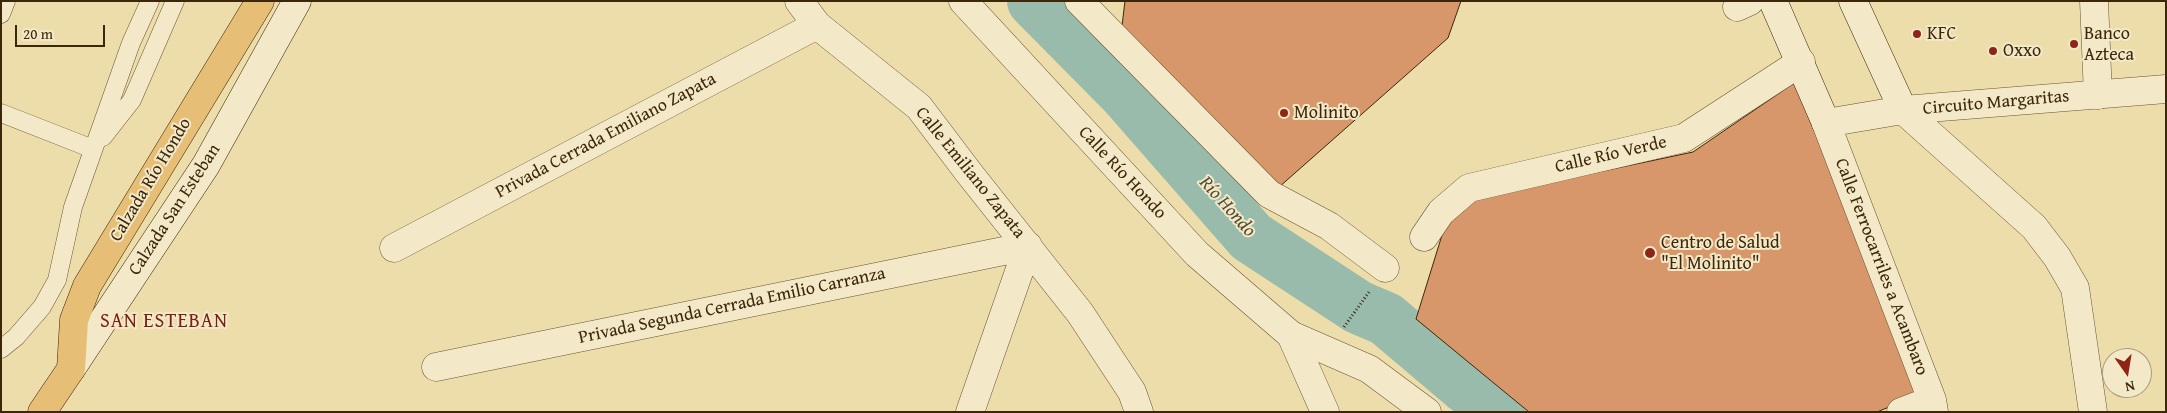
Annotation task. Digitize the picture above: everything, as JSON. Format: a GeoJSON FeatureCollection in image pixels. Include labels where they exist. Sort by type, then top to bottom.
{"type":"FeatureCollection","features":[{"type":"Feature","properties":{"kind":"main road","name":"Calzada Río Hondo"},"geometry":{"type":"LineString","coordinates":[[71,369],[74,320],[87,286],[260,1]]}},
{"type":"Feature","properties":{"kind":"main road","name":"Calzada San Esteban"},"geometry":{"type":"LineString","coordinates":[[42,412],[71,369]]}},
{"type":"Feature","properties":{"kind":"street","name":"Calzada San Esteban"},"geometry":{"type":"LineString","coordinates":[[71,369],[206,165],[297,1]]}},
{"type":"Feature","properties":{"kind":"street","name":"Calle Emiliano Zapata"},"geometry":{"type":"LineString","coordinates":[[799,1],[817,25],[919,107],[968,173],[1080,313],[1132,392],[1139,412]]}},
{"type":"Feature","properties":{"kind":"street","name":"Calle Río Hondo"},"geometry":{"type":"LineString","coordinates":[[963,1],[1197,254],[1291,335]]}},
{"type":"Feature","properties":{"kind":"street"},"geometry":{"type":"LineString","coordinates":[[1079,1],[1269,194],[1329,226],[1379,277]]}},
{"type":"Feature","properties":{"kind":"street","name":"Calle Ferrocarriles a Acambaro"},"geometry":{"type":"LineString","coordinates":[[1772,1],[1801,62],[1826,123],[1933,406]]}},
{"type":"Feature","properties":{"kind":"street"},"geometry":{"type":"LineString","coordinates":[[1853,1],[1903,110],[2034,226],[2057,257],[2075,288],[2093,412]]}},
{"type":"Feature","properties":{"kind":"street"},"geometry":{"type":"LineString","coordinates":[[2094,1],[2098,95]]}},
{"type":"Feature","properties":{"kind":"street","name":"Privada Cerrada Emiliano Zapata"},"geometry":{"type":"LineString","coordinates":[[394,248],[817,25]]}},
{"type":"Feature","properties":{"kind":"street","name":"Calle Río Verde"},"geometry":{"type":"LineString","coordinates":[[1424,238],[1441,212],[1469,188],[1684,138],[1801,62]]}},
{"type":"Feature","properties":{"kind":"street","name":"Circuito Margaritas"},"geometry":{"type":"LineString","coordinates":[[1826,123],[1903,110],[2166,89]]}},
{"type":"Feature","properties":{"kind":"street","name":"Calle Emiliano Zapata"},"geometry":{"type":"LineString","coordinates":[[970,412],[1028,246]]}},
{"type":"Feature","properties":{"kind":"street","name":"Privada Segunda Cerrada Emilio Carranza"},"geometry":{"type":"LineString","coordinates":[[436,367],[1028,246]]}},
{"type":"Feature","properties":{"kind":"street"},"geometry":{"type":"LineString","coordinates":[[1291,335],[1325,412]]}},
{"type":"Feature","properties":{"kind":"street"},"geometry":{"type":"LineString","coordinates":[[1291,335],[1369,369],[1427,412]]}},
{"type":"Feature","properties":{"kind":"street"},"geometry":{"type":"LineString","coordinates":[[1902,412],[1933,406]]}},
{"type":"Feature","properties":{"kind":"lane"},"geometry":{"type":"LineString","coordinates":[[1,14],[6,1]]}},
{"type":"Feature","properties":{"kind":"lane"},"geometry":{"type":"LineString","coordinates":[[1,349],[16,337],[42,307],[57,280],[73,207],[131,43],[150,1]]}},
{"type":"Feature","properties":{"kind":"lane"},"geometry":{"type":"LineString","coordinates":[[94,149],[132,100],[176,1]]}},
{"type":"Feature","properties":{"kind":"lane"},"geometry":{"type":"LineString","coordinates":[[1,114],[94,149]]}},
{"type":"Feature","properties":{"kind":"path"},"geometry":{"type":"LineString","coordinates":[[1340,332],[1379,277]]}},
{"type":"Feature","properties":{"kind":"building","name":"Molinito"},"geometry":{"type":"Polygon","coordinates":[[[1125,1],[1461,1],[1448,38],[1278,188],[1122,26],[1125,1]]]}},
{"type":"Feature","properties":{"kind":"building","name":"Centro de Salud \"El Molinito\""},"geometry":{"type":"Polygon","coordinates":[[[1797,81],[1918,395],[1877,412],[1529,412],[1416,319],[1447,219],[1470,199],[1693,152],[1797,81]]]}},
{"type":"Feature","properties":{"kind":"waterway","name":"Río Hondo"},"geometry":{"type":"LineString","coordinates":[[1034,1],[1125,93],[1251,237],[1358,307],[1386,319],[1499,412]]}},
{"type":"Feature","properties":{"kind":"place","name":"KFC"},"geometry":{"type":"Point","coordinates":[1917,34]}},
{"type":"Feature","properties":{"kind":"place","name":"Banco Azteca"},"geometry":{"type":"Point","coordinates":[2074,44]}},
{"type":"Feature","properties":{"kind":"place","name":"Oxxo"},"geometry":{"type":"Point","coordinates":[1993,51]}},
{"type":"Feature","properties":{"kind":"place","name":"Molinito"},"geometry":{"type":"Point","coordinates":[1284,113]}},
{"type":"Feature","properties":{"kind":"place","name":"Centro de Salud \"El Molinito\""},"geometry":{"type":"Point","coordinates":[1650,253]}},
{"type":"Feature","properties":{"kind":"district","name":"SAN ESTEBAN"},"geometry":{"type":"Point","coordinates":[164,322]}}]}
